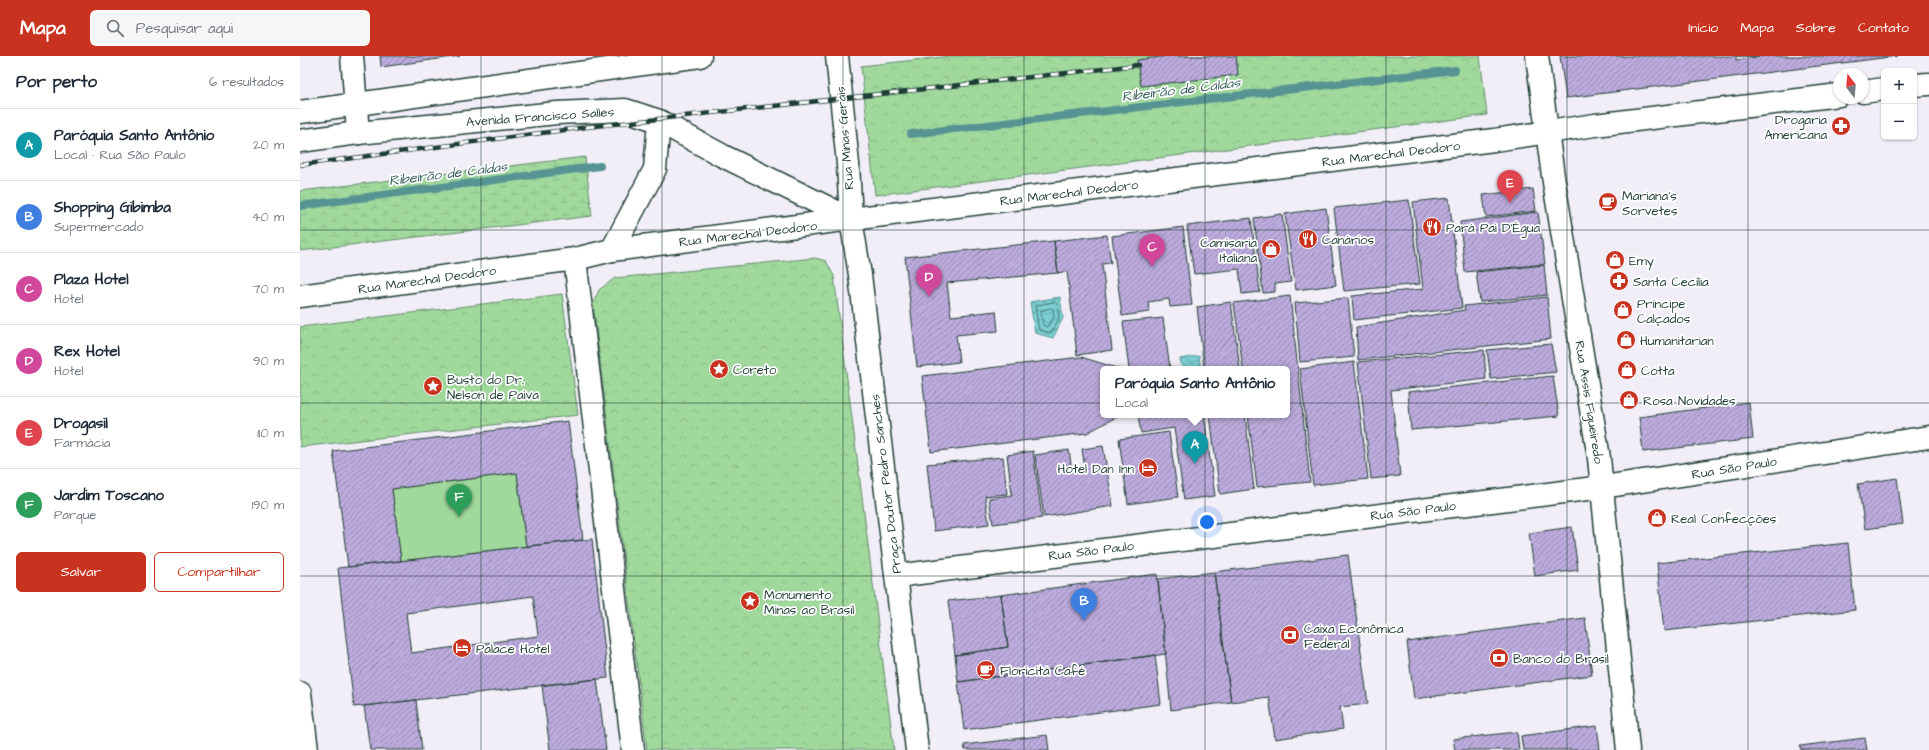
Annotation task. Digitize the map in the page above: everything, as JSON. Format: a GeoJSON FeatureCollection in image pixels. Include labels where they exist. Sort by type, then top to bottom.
{"type":"FeatureCollection","features":[{"type":"Feature","properties":{"kind":"street"},"geometry":{"type":"LineString","coordinates":[[352,56],[357,104],[358,133]]}},
{"type":"Feature","properties":{"kind":"street"},"geometry":{"type":"LineString","coordinates":[[300,112],[700,56]]}},
{"type":"Feature","properties":{"kind":"street","name":"Rua Minas Gerais"},"geometry":{"type":"LineString","coordinates":[[837,56],[848,164],[851,219]]}},
{"type":"Feature","properties":{"kind":"street","name":"Rua Assis Figueiredo"},"geometry":{"type":"LineString","coordinates":[[1537,56],[1547,133],[1603,487],[1628,750]]}},
{"type":"Feature","properties":{"kind":"street"},"geometry":{"type":"LineString","coordinates":[[1917,85],[1929,84]]}},
{"type":"Feature","properties":{"kind":"street"},"geometry":{"type":"LineString","coordinates":[[1869,91],[1881,89]]}},
{"type":"Feature","properties":{"kind":"street","name":"Rua Marechal Deodoro"},"geometry":{"type":"LineString","coordinates":[[300,296],[575,259],[612,250],[1833,96]]}},
{"type":"Feature","properties":{"kind":"street","name":"Avenida Francisco Salles"},"geometry":{"type":"LineString","coordinates":[[300,141],[358,133],[572,112],[625,110],[659,121],[723,156],[851,219]]}},
{"type":"Feature","properties":{"kind":"street"},"geometry":{"type":"LineString","coordinates":[[612,250],[655,169],[659,121]]}},
{"type":"Feature","properties":{"kind":"street","name":"Praça Doutor Pedro Sanches"},"geometry":{"type":"LineString","coordinates":[[851,219],[860,275],[917,750]]}},
{"type":"Feature","properties":{"kind":"street"},"geometry":{"type":"LineString","coordinates":[[575,259],[633,750]]}},
{"type":"Feature","properties":{"kind":"street","name":"Rua São Paulo"},"geometry":{"type":"LineString","coordinates":[[896,576],[1603,487],[1929,437]]}},
{"type":"Feature","properties":{"kind":"street"},"geometry":{"type":"LineString","coordinates":[[300,693],[307,750]]}},
{"type":"Feature","properties":{"kind":"green space"},"geometry":{"type":"Polygon","coordinates":[[[951,56],[1480,56],[1487,115],[875,195],[861,66],[951,56]]]}},
{"type":"Feature","properties":{"kind":"green space"},"geometry":{"type":"Polygon","coordinates":[[[585,157],[592,216],[300,251],[300,191],[585,157]]]}},
{"type":"Feature","properties":{"kind":"green space"},"geometry":{"type":"Polygon","coordinates":[[[815,258],[826,261],[834,276],[894,750],[647,750],[593,303],[599,290],[615,278],[815,258]]]}},
{"type":"Feature","properties":{"kind":"green space"},"geometry":{"type":"Polygon","coordinates":[[[562,294],[578,415],[300,447],[300,327],[562,294]]]}},
{"type":"Feature","properties":{"kind":"green space"},"geometry":{"type":"Polygon","coordinates":[[[517,473],[526,546],[401,561],[392,489],[517,473]]]}},
{"type":"Feature","properties":{"kind":"water"},"geometry":{"type":"Polygon","coordinates":[[[1060,297],[1063,318],[1053,338],[1035,333],[1030,302],[1060,297]]]}},
{"type":"Feature","properties":{"kind":"water"},"geometry":{"type":"Polygon","coordinates":[[[1199,356],[1201,366],[1181,366],[1180,359],[1199,356]]]}},
{"type":"Feature","properties":{"kind":"building"},"geometry":{"type":"Polygon","coordinates":[[[380,56],[460,56],[381,67],[380,56]]]}},
{"type":"Feature","properties":{"kind":"building"},"geometry":{"type":"Polygon","coordinates":[[[1168,56],[1236,56],[1238,75],[1141,86],[1137,60],[1168,56]]]}},
{"type":"Feature","properties":{"kind":"building"},"geometry":{"type":"Polygon","coordinates":[[[1560,56],[1898,56],[1566,98],[1560,56]]]}},
{"type":"Feature","properties":{"kind":"building"},"geometry":{"type":"Polygon","coordinates":[[[1736,56],[1763,56],[1736,60],[1736,56]]]}},
{"type":"Feature","properties":{"kind":"building"},"geometry":{"type":"Polygon","coordinates":[[[1533,189],[1536,211],[1486,217],[1483,195],[1533,189]]]}},
{"type":"Feature","properties":{"kind":"building"},"geometry":{"type":"Polygon","coordinates":[[[1449,198],[1462,308],[1354,320],[1352,296],[1423,289],[1413,202],[1449,198]]]}},
{"type":"Feature","properties":{"kind":"building"},"geometry":{"type":"Polygon","coordinates":[[[1409,200],[1420,284],[1344,291],[1334,208],[1409,200]]]}},
{"type":"Feature","properties":{"kind":"building"},"geometry":{"type":"Polygon","coordinates":[[[1326,208],[1336,285],[1296,290],[1285,214],[1326,208]]]}},
{"type":"Feature","properties":{"kind":"building"},"geometry":{"type":"Polygon","coordinates":[[[1538,212],[1545,264],[1465,272],[1460,222],[1538,212]]]}},
{"type":"Feature","properties":{"kind":"building"},"geometry":{"type":"Polygon","coordinates":[[[1282,214],[1291,282],[1275,284],[1275,292],[1263,293],[1254,218],[1282,214]]]}},
{"type":"Feature","properties":{"kind":"building"},"geometry":{"type":"Polygon","coordinates":[[[1251,218],[1260,292],[1242,294],[1239,269],[1194,274],[1187,226],[1251,218]]]}},
{"type":"Feature","properties":{"kind":"building"},"geometry":{"type":"Polygon","coordinates":[[[1183,227],[1192,305],[1170,307],[1169,299],[1148,302],[1149,312],[1122,316],[1112,236],[1183,227]]]}},
{"type":"Feature","properties":{"kind":"building"},"geometry":{"type":"Polygon","coordinates":[[[1107,235],[1111,263],[1102,264],[1112,350],[1077,355],[1067,271],[1058,273],[1054,241],[1107,235]]]}},
{"type":"Feature","properties":{"kind":"building"},"geometry":{"type":"Polygon","coordinates":[[[1054,241],[1058,273],[947,283],[951,316],[996,311],[998,331],[956,335],[959,362],[917,367],[905,257],[1054,241]]]}},
{"type":"Feature","properties":{"kind":"building"},"geometry":{"type":"Polygon","coordinates":[[[1544,265],[1547,295],[1480,302],[1476,272],[1544,265]]]}},
{"type":"Feature","properties":{"kind":"building"},"geometry":{"type":"Polygon","coordinates":[[[1290,296],[1310,482],[1257,487],[1248,418],[1290,418],[1290,366],[1243,366],[1234,303],[1290,296]]]}},
{"type":"Feature","properties":{"kind":"building"},"geometry":{"type":"Polygon","coordinates":[[[1547,297],[1551,339],[1358,360],[1356,327],[1465,310],[1464,306],[1547,297]]]}},
{"type":"Feature","properties":{"kind":"building"},"geometry":{"type":"Polygon","coordinates":[[[1348,298],[1354,357],[1300,362],[1295,303],[1348,298]]]}},
{"type":"Feature","properties":{"kind":"building"},"geometry":{"type":"Polygon","coordinates":[[[1231,302],[1240,366],[1204,366],[1197,307],[1231,302]]]}},
{"type":"Feature","properties":{"kind":"building"},"geometry":{"type":"Polygon","coordinates":[[[1163,318],[1170,366],[1129,366],[1123,322],[1163,318]]]}},
{"type":"Feature","properties":{"kind":"building"},"geometry":{"type":"Polygon","coordinates":[[[1551,344],[1556,372],[1491,379],[1487,350],[1551,344]]]}},
{"type":"Feature","properties":{"kind":"building"},"geometry":{"type":"Polygon","coordinates":[[[1484,350],[1486,379],[1391,390],[1400,476],[1371,479],[1358,362],[1484,350]]]}},
{"type":"Feature","properties":{"kind":"building"},"geometry":{"type":"Polygon","coordinates":[[[1081,357],[1110,366],[1100,366],[1100,418],[1114,418],[1087,433],[931,452],[922,376],[1081,357]]]}},
{"type":"Feature","properties":{"kind":"building"},"geometry":{"type":"Polygon","coordinates":[[[1354,362],[1368,479],[1313,485],[1300,369],[1354,362]]]}},
{"type":"Feature","properties":{"kind":"building"},"geometry":{"type":"Polygon","coordinates":[[[1553,376],[1559,416],[1411,430],[1408,392],[1553,376]]]}},
{"type":"Feature","properties":{"kind":"building"},"geometry":{"type":"Polygon","coordinates":[[[1749,402],[1753,439],[1643,452],[1639,417],[1749,402]]]}},
{"type":"Feature","properties":{"kind":"building"},"geometry":{"type":"Polygon","coordinates":[[[1138,418],[1204,418],[1215,496],[1184,500],[1174,428],[1141,433],[1138,418]]]}},
{"type":"Feature","properties":{"kind":"building"},"geometry":{"type":"Polygon","coordinates":[[[1210,418],[1245,418],[1254,489],[1220,494],[1210,418]]]}},
{"type":"Feature","properties":{"kind":"building"},"geometry":{"type":"Polygon","coordinates":[[[568,421],[583,540],[526,546],[517,473],[392,489],[401,561],[348,567],[333,451],[568,421]]]}},
{"type":"Feature","properties":{"kind":"building","name":"Hotel Dan Inn"},"geometry":{"type":"Polygon","coordinates":[[[1169,432],[1178,497],[1128,504],[1119,439],[1169,432]]]}},
{"type":"Feature","properties":{"kind":"building"},"geometry":{"type":"Polygon","coordinates":[[[1103,446],[1113,506],[1044,517],[1035,455],[1069,450],[1072,471],[1085,469],[1082,449],[1103,446]]]}},
{"type":"Feature","properties":{"kind":"building"},"geometry":{"type":"Polygon","coordinates":[[[1033,451],[1042,518],[993,524],[989,498],[1012,495],[1007,455],[1033,451]]]}},
{"type":"Feature","properties":{"kind":"building"},"geometry":{"type":"Polygon","coordinates":[[[1003,457],[1007,494],[985,496],[989,524],[934,531],[927,464],[1003,457]]]}},
{"type":"Feature","properties":{"kind":"building"},"geometry":{"type":"Polygon","coordinates":[[[1897,478],[1903,524],[1865,529],[1858,484],[1897,478]]]}},
{"type":"Feature","properties":{"kind":"building"},"geometry":{"type":"Polygon","coordinates":[[[1572,527],[1578,570],[1535,576],[1529,533],[1572,527]]]}},
{"type":"Feature","properties":{"kind":"building"},"geometry":{"type":"Polygon","coordinates":[[[592,539],[608,678],[354,707],[338,568],[592,539]],[[533,596],[406,613],[411,653],[538,636],[533,596]]]}},
{"type":"Feature","properties":{"kind":"building"},"geometry":{"type":"Polygon","coordinates":[[[1848,543],[1855,610],[1664,631],[1657,563],[1848,543]]]}},
{"type":"Feature","properties":{"kind":"building","name":"Caixa Econômica Federal"},"geometry":{"type":"Polygon","coordinates":[[[1348,555],[1368,704],[1340,707],[1343,729],[1275,739],[1269,697],[1231,702],[1214,572],[1348,555]]]}},
{"type":"Feature","properties":{"kind":"building"},"geometry":{"type":"Polygon","coordinates":[[[1214,572],[1231,702],[1171,710],[1158,579],[1214,572]]]}},
{"type":"Feature","properties":{"kind":"building"},"geometry":{"type":"Polygon","coordinates":[[[1157,574],[1166,654],[958,682],[955,655],[1008,647],[1001,595],[1157,574]]]}},
{"type":"Feature","properties":{"kind":"building"},"geometry":{"type":"Polygon","coordinates":[[[1001,595],[1008,647],[955,655],[948,601],[1001,595]]]}},
{"type":"Feature","properties":{"kind":"building","name":"Banco do Brasil"},"geometry":{"type":"Polygon","coordinates":[[[1585,618],[1592,675],[1414,699],[1407,642],[1585,618]]]}},
{"type":"Feature","properties":{"kind":"building"},"geometry":{"type":"Polygon","coordinates":[[[1155,655],[1161,704],[964,730],[958,682],[1155,655]]]}},
{"type":"Feature","properties":{"kind":"building"},"geometry":{"type":"Polygon","coordinates":[[[597,679],[606,750],[550,750],[542,685],[597,679]]]}},
{"type":"Feature","properties":{"kind":"building"},"geometry":{"type":"Polygon","coordinates":[[[416,700],[422,750],[370,750],[364,706],[416,700]]]}},
{"type":"Feature","properties":{"kind":"building"},"geometry":{"type":"Polygon","coordinates":[[[1597,726],[1600,750],[1523,750],[1521,736],[1597,726]]]}},
{"type":"Feature","properties":{"kind":"building"},"geometry":{"type":"Polygon","coordinates":[[[1517,732],[1519,750],[1455,750],[1453,739],[1517,732]]]}},
{"type":"Feature","properties":{"kind":"building"},"geometry":{"type":"Polygon","coordinates":[[[1047,735],[1049,750],[965,750],[964,745],[1047,735]]]}},
{"type":"Feature","properties":{"kind":"building"},"geometry":{"type":"Polygon","coordinates":[[[1865,738],[1867,750],[1801,750],[1800,746],[1865,738]]]}},
{"type":"Feature","properties":{"kind":"waterway","name":"Ribeirão de Caldas"},"geometry":{"type":"LineString","coordinates":[[911,134],[1455,70]]}},
{"type":"Feature","properties":{"kind":"waterway","name":"Ribeirão de Caldas"},"geometry":{"type":"LineString","coordinates":[[300,206],[600,166]]}},
{"type":"Feature","properties":{"kind":"railway"},"geometry":{"type":"LineString","coordinates":[[300,165],[587,127],[1138,65]]}},
{"type":"Feature","properties":{"kind":"place","name":"Drogaria Americana"},"geometry":{"type":"Point","coordinates":[1841,126]}},
{"type":"Feature","properties":{"kind":"place","name":"Mariana's Sorvetes"},"geometry":{"type":"Point","coordinates":[1608,202]}},
{"type":"Feature","properties":{"kind":"place","name":"Drogasil"},"geometry":{"type":"Point","coordinates":[1510,203]}},
{"type":"Feature","properties":{"kind":"place","name":"Pará Pai D'Égua"},"geometry":{"type":"Point","coordinates":[1432,227]}},
{"type":"Feature","properties":{"kind":"place","name":"Canários"},"geometry":{"type":"Point","coordinates":[1308,239]}},
{"type":"Feature","properties":{"kind":"place","name":"Camisaria Italiana"},"geometry":{"type":"Point","coordinates":[1271,249]}},
{"type":"Feature","properties":{"kind":"place","name":"Emy"},"geometry":{"type":"Point","coordinates":[1615,260]}},
{"type":"Feature","properties":{"kind":"place","name":"Plaza Hotel"},"geometry":{"type":"Point","coordinates":[1152,267]}},
{"type":"Feature","properties":{"kind":"place","name":"Santa Cecília"},"geometry":{"type":"Point","coordinates":[1619,281]}},
{"type":"Feature","properties":{"kind":"place","name":"Rex Hotel"},"geometry":{"type":"Point","coordinates":[929,297]}},
{"type":"Feature","properties":{"kind":"place","name":"Príncipe Calçados"},"geometry":{"type":"Point","coordinates":[1623,310]}},
{"type":"Feature","properties":{"kind":"place","name":"Humanitarian"},"geometry":{"type":"Point","coordinates":[1626,340]}},
{"type":"Feature","properties":{"kind":"place","name":"Coreto"},"geometry":{"type":"Point","coordinates":[719,369]}},
{"type":"Feature","properties":{"kind":"place","name":"Cotta"},"geometry":{"type":"Point","coordinates":[1627,370]}},
{"type":"Feature","properties":{"kind":"place","name":"Busto do Dr. Nelson de Paiva"},"geometry":{"type":"Point","coordinates":[433,386]}},
{"type":"Feature","properties":{"kind":"place","name":"Rosa Novidades"},"geometry":{"type":"Point","coordinates":[1629,400]}},
{"type":"Feature","properties":{"kind":"place","name":"Paróquia Santo Antônio"},"geometry":{"type":"Point","coordinates":[1195,464]}},
{"type":"Feature","properties":{"kind":"place","name":"Hotel Dan Inn"},"geometry":{"type":"Point","coordinates":[1148,468]}},
{"type":"Feature","properties":{"kind":"place","name":"Jardim Toscano"},"geometry":{"type":"Point","coordinates":[459,517]}},
{"type":"Feature","properties":{"kind":"place","name":"Real Confecçōes"},"geometry":{"type":"Point","coordinates":[1657,518]}},
{"type":"Feature","properties":{"kind":"place","name":"Monumento Minas ao Brasil"},"geometry":{"type":"Point","coordinates":[750,601]}},
{"type":"Feature","properties":{"kind":"place","name":"Shopping Gibimba"},"geometry":{"type":"Point","coordinates":[1084,621]}},
{"type":"Feature","properties":{"kind":"place","name":"Caixa Econômica Federal"},"geometry":{"type":"Point","coordinates":[1290,635]}},
{"type":"Feature","properties":{"kind":"place","name":"Palace Hotel"},"geometry":{"type":"Point","coordinates":[462,648]}},
{"type":"Feature","properties":{"kind":"place","name":"Banco do Brasil"},"geometry":{"type":"Point","coordinates":[1499,658]}},
{"type":"Feature","properties":{"kind":"place","name":"Floricitá Café"},"geometry":{"type":"Point","coordinates":[986,670]}}]}
